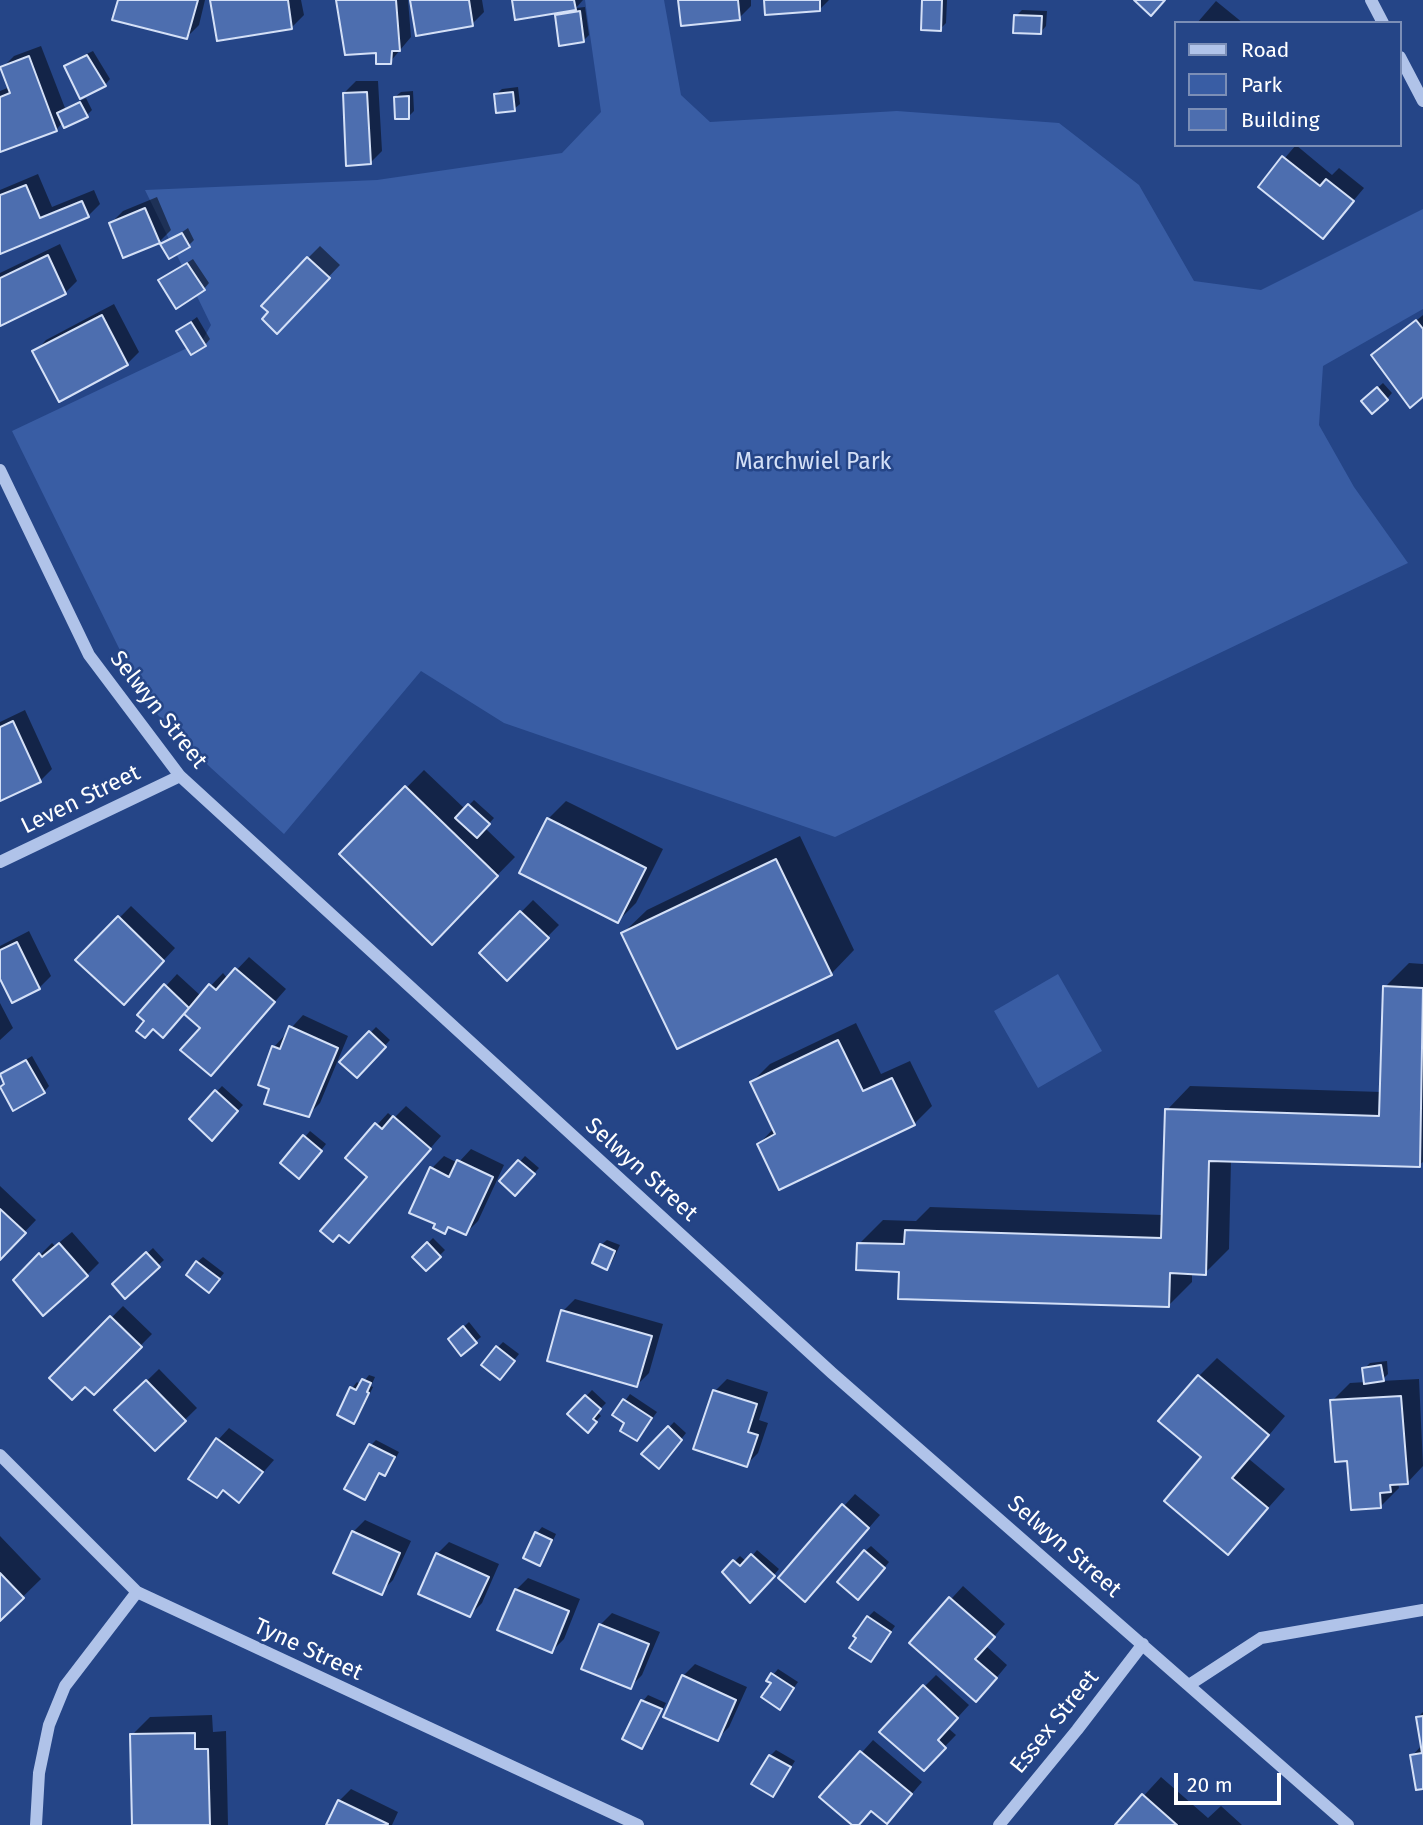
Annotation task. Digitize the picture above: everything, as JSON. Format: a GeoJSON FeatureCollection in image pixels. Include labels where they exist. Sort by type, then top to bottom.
{"type":"FeatureCollection","features":[{"type":"Feature","properties":{"kind":"street"},"geometry":{"type":"LineString","coordinates":[[1371,0],[1382,21]]}},
{"type":"Feature","properties":{"kind":"street"},"geometry":{"type":"LineString","coordinates":[[1402,61],[1423,101]]}},
{"type":"Feature","properties":{"kind":"street","name":"Selwyn Street"},"geometry":{"type":"LineString","coordinates":[[0,470],[89,654],[180,776],[832,1373],[1348,1825]]}},
{"type":"Feature","properties":{"kind":"street","name":"Leven Street"},"geometry":{"type":"LineString","coordinates":[[0,862],[180,776]]}},
{"type":"Feature","properties":{"kind":"street","name":"Tyne Street"},"geometry":{"type":"LineString","coordinates":[[0,1455],[137,1591],[638,1825]]}},
{"type":"Feature","properties":{"kind":"street"},"geometry":{"type":"LineString","coordinates":[[36,1825],[39,1773],[49,1725],[65,1686],[137,1591]]}},
{"type":"Feature","properties":{"kind":"street"},"geometry":{"type":"LineString","coordinates":[[1189,1685],[1261,1638],[1423,1610]]}},
{"type":"Feature","properties":{"kind":"street","name":"Essex Street"},"geometry":{"type":"LineString","coordinates":[[999,1825],[1143,1644]]}},
{"type":"Feature","properties":{"kind":"green space","name":"Marchwiel Park"},"geometry":{"type":"Polygon","coordinates":[[[585,0],[664,0],[681,95],[710,122],[897,111],[1059,123],[1139,185],[1194,281],[1261,290],[1423,209],[1423,309],[1323,366],[1319,425],[1354,487],[1408,563],[835,837],[504,723],[421,671],[284,834],[211,768],[146,703],[12,431],[202,341],[211,325],[145,190],[377,180],[562,153],[601,112],[585,0]]]}},
{"type":"Feature","properties":{"kind":"green space"},"geometry":{"type":"Polygon","coordinates":[[[1058,974],[1102,1051],[1038,1088],[994,1011],[1058,974]]]}},
{"type":"Feature","properties":{"kind":"building"},"geometry":{"type":"Polygon","coordinates":[[[118,0],[198,0],[187,39],[112,20],[118,0]]]}},
{"type":"Feature","properties":{"kind":"building"},"geometry":{"type":"Polygon","coordinates":[[[210,0],[288,0],[292,29],[217,41],[210,0]]]}},
{"type":"Feature","properties":{"kind":"building"},"geometry":{"type":"Polygon","coordinates":[[[336,0],[396,0],[400,51],[392,51],[391,64],[376,64],[376,53],[345,55],[336,0]]]}},
{"type":"Feature","properties":{"kind":"building"},"geometry":{"type":"Polygon","coordinates":[[[410,0],[469,0],[473,26],[416,36],[410,0]]]}},
{"type":"Feature","properties":{"kind":"building"},"geometry":{"type":"Polygon","coordinates":[[[512,0],[574,0],[576,10],[515,20],[512,0]]]}},
{"type":"Feature","properties":{"kind":"building"},"geometry":{"type":"Polygon","coordinates":[[[678,0],[738,0],[740,20],[681,26],[678,0]]]}},
{"type":"Feature","properties":{"kind":"building"},"geometry":{"type":"Polygon","coordinates":[[[764,0],[820,0],[820,11],[765,15],[764,0]]]}},
{"type":"Feature","properties":{"kind":"building"},"geometry":{"type":"Polygon","coordinates":[[[922,0],[942,0],[941,31],[921,30],[922,0]]]}},
{"type":"Feature","properties":{"kind":"building"},"geometry":{"type":"Polygon","coordinates":[[[1134,0],[1165,0],[1151,16],[1134,0]]]}},
{"type":"Feature","properties":{"kind":"building"},"geometry":{"type":"Polygon","coordinates":[[[580,11],[584,42],[559,46],[555,15],[580,11]]]}},
{"type":"Feature","properties":{"kind":"building"},"geometry":{"type":"Polygon","coordinates":[[[1014,15],[1042,16],[1041,34],[1013,33],[1014,15]]]}},
{"type":"Feature","properties":{"kind":"building"},"geometry":{"type":"Polygon","coordinates":[[[87,55],[106,86],[80,99],[64,66],[87,55]]]}},
{"type":"Feature","properties":{"kind":"building"},"geometry":{"type":"Polygon","coordinates":[[[29,56],[57,131],[0,152],[0,97],[10,93],[0,67],[29,56]]]}},
{"type":"Feature","properties":{"kind":"building"},"geometry":{"type":"Polygon","coordinates":[[[367,92],[371,164],[346,166],[343,93],[367,92]]]}},
{"type":"Feature","properties":{"kind":"building"},"geometry":{"type":"Polygon","coordinates":[[[513,92],[515,111],[496,113],[494,94],[513,92]]]}},
{"type":"Feature","properties":{"kind":"building"},"geometry":{"type":"Polygon","coordinates":[[[409,96],[409,119],[395,119],[394,97],[409,96]]]}},
{"type":"Feature","properties":{"kind":"building"},"geometry":{"type":"Polygon","coordinates":[[[80,102],[88,117],[64,128],[57,113],[80,102]]]}},
{"type":"Feature","properties":{"kind":"building"},"geometry":{"type":"Polygon","coordinates":[[[1282,156],[1320,186],[1326,179],[1354,201],[1323,239],[1258,187],[1282,156]]]}},
{"type":"Feature","properties":{"kind":"building"},"geometry":{"type":"Polygon","coordinates":[[[26,185],[40,218],[82,201],[89,217],[0,254],[0,195],[26,185]]]}},
{"type":"Feature","properties":{"kind":"building"},"geometry":{"type":"Polygon","coordinates":[[[145,208],[160,243],[123,258],[109,223],[145,208]]]}},
{"type":"Feature","properties":{"kind":"building"},"geometry":{"type":"Polygon","coordinates":[[[182,233],[190,247],[169,259],[160,244],[182,233]]]}},
{"type":"Feature","properties":{"kind":"building"},"geometry":{"type":"Polygon","coordinates":[[[48,255],[66,294],[0,326],[0,278],[48,255]]]}},
{"type":"Feature","properties":{"kind":"building"},"geometry":{"type":"Polygon","coordinates":[[[307,257],[330,278],[277,334],[262,319],[268,312],[261,306],[307,257]]]}},
{"type":"Feature","properties":{"kind":"building"},"geometry":{"type":"Polygon","coordinates":[[[187,263],[205,290],[176,309],[158,280],[187,263]]]}},
{"type":"Feature","properties":{"kind":"building"},"geometry":{"type":"Polygon","coordinates":[[[102,315],[128,365],[59,402],[32,351],[102,315]]]}},
{"type":"Feature","properties":{"kind":"building"},"geometry":{"type":"Polygon","coordinates":[[[1416,320],[1423,329],[1423,397],[1410,408],[1371,355],[1416,320]]]}},
{"type":"Feature","properties":{"kind":"building"},"geometry":{"type":"Polygon","coordinates":[[[191,322],[206,346],[191,355],[176,331],[191,322]]]}},
{"type":"Feature","properties":{"kind":"building"},"geometry":{"type":"Polygon","coordinates":[[[1377,387],[1388,400],[1372,414],[1361,401],[1377,387]]]}},
{"type":"Feature","properties":{"kind":"building"},"geometry":{"type":"Polygon","coordinates":[[[13,721],[41,782],[0,801],[0,727],[13,721]]]}},
{"type":"Feature","properties":{"kind":"building"},"geometry":{"type":"Polygon","coordinates":[[[405,786],[498,876],[432,945],[339,854],[405,786]]]}},
{"type":"Feature","properties":{"kind":"building"},"geometry":{"type":"Polygon","coordinates":[[[468,804],[490,824],[477,838],[455,818],[468,804]]]}},
{"type":"Feature","properties":{"kind":"building"},"geometry":{"type":"Polygon","coordinates":[[[547,818],[646,868],[618,923],[519,873],[547,818]]]}},
{"type":"Feature","properties":{"kind":"building"},"geometry":{"type":"Polygon","coordinates":[[[776,859],[832,975],[677,1049],[621,933],[776,859]]]}},
{"type":"Feature","properties":{"kind":"building"},"geometry":{"type":"Polygon","coordinates":[[[520,911],[549,938],[507,981],[479,953],[520,911]]]}},
{"type":"Feature","properties":{"kind":"building"},"geometry":{"type":"Polygon","coordinates":[[[118,916],[164,961],[124,1005],[75,960],[118,916]]]}},
{"type":"Feature","properties":{"kind":"building"},"geometry":{"type":"Polygon","coordinates":[[[17,942],[40,989],[12,1003],[0,979],[0,950],[17,942]]]}},
{"type":"Feature","properties":{"kind":"building"},"geometry":{"type":"Polygon","coordinates":[[[235,968],[275,1002],[211,1076],[180,1050],[200,1028],[184,1014],[209,984],[216,990],[235,968]]]}},
{"type":"Feature","properties":{"kind":"building"},"geometry":{"type":"Polygon","coordinates":[[[164,984],[189,1008],[163,1038],[153,1029],[145,1038],[136,1031],[144,1021],[137,1015],[164,984]]]}},
{"type":"Feature","properties":{"kind":"building"},"geometry":{"type":"Polygon","coordinates":[[[1383,986],[1423,988],[1420,1167],[1209,1161],[1206,1275],[1170,1273],[1169,1307],[898,1299],[899,1272],[856,1270],[857,1243],[904,1244],[905,1230],[1161,1238],[1165,1109],[1379,1116],[1383,986]]]}},
{"type":"Feature","properties":{"kind":"building"},"geometry":{"type":"Polygon","coordinates":[[[289,1026],[338,1048],[309,1117],[264,1104],[269,1089],[258,1085],[272,1046],[280,1049],[289,1026]]]}},
{"type":"Feature","properties":{"kind":"building"},"geometry":{"type":"Polygon","coordinates":[[[369,1031],[386,1047],[357,1078],[339,1062],[369,1031]]]}},
{"type":"Feature","properties":{"kind":"building"},"geometry":{"type":"Polygon","coordinates":[[[838,1040],[863,1091],[892,1078],[915,1125],[779,1190],[757,1144],[775,1134],[750,1082],[838,1040]]]}},
{"type":"Feature","properties":{"kind":"building"},"geometry":{"type":"Polygon","coordinates":[[[26,1060],[45,1093],[13,1111],[0,1087],[4,1084],[0,1074],[26,1060]]]}},
{"type":"Feature","properties":{"kind":"building"},"geometry":{"type":"Polygon","coordinates":[[[215,1090],[238,1111],[212,1141],[189,1119],[215,1090]]]}},
{"type":"Feature","properties":{"kind":"building"},"geometry":{"type":"Polygon","coordinates":[[[393,1116],[431,1149],[349,1243],[339,1235],[333,1242],[320,1231],[367,1177],[345,1158],[375,1123],[382,1129],[393,1116]]]}},
{"type":"Feature","properties":{"kind":"building"},"geometry":{"type":"Polygon","coordinates":[[[303,1135],[322,1151],[299,1179],[280,1163],[303,1135]]]}},
{"type":"Feature","properties":{"kind":"building"},"geometry":{"type":"Polygon","coordinates":[[[457,1160],[493,1177],[466,1235],[448,1227],[445,1234],[433,1228],[435,1224],[409,1213],[430,1167],[449,1177],[457,1160]]]}},
{"type":"Feature","properties":{"kind":"building"},"geometry":{"type":"Polygon","coordinates":[[[518,1160],[535,1174],[515,1196],[499,1181],[518,1160]]]}},
{"type":"Feature","properties":{"kind":"building"},"geometry":{"type":"Polygon","coordinates":[[[0,1209],[26,1233],[0,1260],[0,1209]]]}},
{"type":"Feature","properties":{"kind":"building"},"geometry":{"type":"Polygon","coordinates":[[[427,1242],[441,1257],[426,1271],[412,1257],[427,1242]]]}},
{"type":"Feature","properties":{"kind":"building"},"geometry":{"type":"Polygon","coordinates":[[[59,1243],[88,1276],[43,1316],[13,1280],[39,1253],[42,1257],[59,1243]]]}},
{"type":"Feature","properties":{"kind":"building"},"geometry":{"type":"Polygon","coordinates":[[[600,1244],[615,1251],[607,1270],[592,1263],[600,1244]]]}},
{"type":"Feature","properties":{"kind":"building"},"geometry":{"type":"Polygon","coordinates":[[[146,1252],[160,1267],[125,1299],[112,1284],[146,1252]]]}},
{"type":"Feature","properties":{"kind":"building"},"geometry":{"type":"Polygon","coordinates":[[[196,1261],[220,1279],[209,1293],[186,1275],[196,1261]]]}},
{"type":"Feature","properties":{"kind":"building"},"geometry":{"type":"Polygon","coordinates":[[[561,1310],[652,1336],[637,1387],[547,1361],[561,1310]]]}},
{"type":"Feature","properties":{"kind":"building"},"geometry":{"type":"Polygon","coordinates":[[[110,1316],[142,1347],[94,1395],[85,1387],[72,1400],[49,1378],[110,1316]]]}},
{"type":"Feature","properties":{"kind":"building"},"geometry":{"type":"Polygon","coordinates":[[[463,1326],[477,1343],[461,1356],[448,1339],[463,1326]]]}},
{"type":"Feature","properties":{"kind":"building"},"geometry":{"type":"Polygon","coordinates":[[[496,1346],[515,1361],[500,1380],[481,1365],[496,1346]]]}},
{"type":"Feature","properties":{"kind":"building"},"geometry":{"type":"Polygon","coordinates":[[[1381,1365],[1384,1381],[1364,1384],[1362,1368],[1381,1365]]]}},
{"type":"Feature","properties":{"kind":"building"},"geometry":{"type":"Polygon","coordinates":[[[1198,1375],[1269,1435],[1232,1478],[1268,1508],[1228,1555],[1164,1501],[1201,1457],[1158,1421],[1198,1375]]]}},
{"type":"Feature","properties":{"kind":"building"},"geometry":{"type":"Polygon","coordinates":[[[362,1379],[371,1383],[354,1424],[337,1415],[350,1387],[356,1390],[362,1379]]]}},
{"type":"Feature","properties":{"kind":"building"},"geometry":{"type":"Polygon","coordinates":[[[146,1380],[186,1421],[155,1451],[114,1410],[146,1380]]]}},
{"type":"Feature","properties":{"kind":"building"},"geometry":{"type":"Polygon","coordinates":[[[713,1390],[757,1404],[748,1432],[758,1435],[747,1467],[693,1449],[713,1390]]]}},
{"type":"Feature","properties":{"kind":"building"},"geometry":{"type":"Polygon","coordinates":[[[585,1395],[601,1409],[593,1419],[597,1422],[588,1433],[567,1414],[585,1395]]]}},
{"type":"Feature","properties":{"kind":"building"},"geometry":{"type":"Polygon","coordinates":[[[1401,1396],[1408,1484],[1390,1485],[1391,1492],[1380,1493],[1381,1508],[1351,1510],[1347,1461],[1335,1462],[1330,1400],[1401,1396]]]}},
{"type":"Feature","properties":{"kind":"building"},"geometry":{"type":"Polygon","coordinates":[[[623,1399],[652,1418],[637,1441],[620,1431],[624,1423],[612,1415],[623,1399]]]}},
{"type":"Feature","properties":{"kind":"building"},"geometry":{"type":"Polygon","coordinates":[[[668,1426],[682,1440],[659,1469],[641,1454],[668,1426]]]}},
{"type":"Feature","properties":{"kind":"building"},"geometry":{"type":"Polygon","coordinates":[[[216,1438],[263,1472],[239,1503],[223,1490],[217,1498],[188,1479],[216,1438]]]}},
{"type":"Feature","properties":{"kind":"building"},"geometry":{"type":"Polygon","coordinates":[[[369,1444],[395,1457],[385,1476],[379,1473],[365,1500],[344,1489],[369,1444]]]}},
{"type":"Feature","properties":{"kind":"building"},"geometry":{"type":"Polygon","coordinates":[[[842,1504],[869,1528],[805,1602],[778,1578],[842,1504]]]}},
{"type":"Feature","properties":{"kind":"building"},"geometry":{"type":"Polygon","coordinates":[[[352,1531],[400,1553],[382,1595],[333,1573],[352,1531]]]}},
{"type":"Feature","properties":{"kind":"building"},"geometry":{"type":"Polygon","coordinates":[[[535,1532],[552,1540],[540,1566],[523,1558],[535,1532]]]}},
{"type":"Feature","properties":{"kind":"building"},"geometry":{"type":"Polygon","coordinates":[[[864,1550],[885,1568],[858,1600],[837,1582],[864,1550]]]}},
{"type":"Feature","properties":{"kind":"building"},"geometry":{"type":"Polygon","coordinates":[[[436,1553],[489,1577],[470,1617],[418,1594],[436,1553]]]}},
{"type":"Feature","properties":{"kind":"building"},"geometry":{"type":"Polygon","coordinates":[[[751,1554],[775,1576],[750,1603],[722,1572],[733,1560],[740,1566],[751,1554]]]}},
{"type":"Feature","properties":{"kind":"building"},"geometry":{"type":"Polygon","coordinates":[[[0,1573],[24,1598],[0,1621],[0,1573]]]}},
{"type":"Feature","properties":{"kind":"building"},"geometry":{"type":"Polygon","coordinates":[[[515,1589],[569,1611],[552,1653],[497,1630],[515,1589]]]}},
{"type":"Feature","properties":{"kind":"building"},"geometry":{"type":"Polygon","coordinates":[[[949,1597],[995,1637],[975,1659],[997,1678],[976,1702],[909,1643],[949,1597]]]}},
{"type":"Feature","properties":{"kind":"building"},"geometry":{"type":"Polygon","coordinates":[[[867,1616],[891,1632],[871,1662],[849,1648],[856,1638],[853,1636],[867,1616]]]}},
{"type":"Feature","properties":{"kind":"building"},"geometry":{"type":"Polygon","coordinates":[[[599,1624],[649,1644],[631,1689],[581,1669],[599,1624]]]}},
{"type":"Feature","properties":{"kind":"building"},"geometry":{"type":"Polygon","coordinates":[[[771,1673],[794,1688],[780,1710],[761,1697],[771,1683],[766,1681],[771,1673]]]}},
{"type":"Feature","properties":{"kind":"building"},"geometry":{"type":"Polygon","coordinates":[[[682,1675],[736,1700],[718,1741],[663,1717],[682,1675]]]}},
{"type":"Feature","properties":{"kind":"building"},"geometry":{"type":"Polygon","coordinates":[[[923,1685],[958,1718],[938,1740],[946,1748],[924,1771],[879,1732],[923,1685]]]}},
{"type":"Feature","properties":{"kind":"building"},"geometry":{"type":"Polygon","coordinates":[[[641,1700],[662,1709],[642,1749],[622,1739],[641,1700]]]}},
{"type":"Feature","properties":{"kind":"building"},"geometry":{"type":"Polygon","coordinates":[[[1423,1716],[1423,1789],[1416,1790],[1410,1755],[1422,1753],[1416,1717],[1423,1716]]]}},
{"type":"Feature","properties":{"kind":"building"},"geometry":{"type":"Polygon","coordinates":[[[195,1733],[195,1749],[208,1749],[210,1825],[132,1825],[130,1734],[195,1733]]]}},
{"type":"Feature","properties":{"kind":"building"},"geometry":{"type":"Polygon","coordinates":[[[860,1751],[912,1794],[887,1824],[871,1811],[859,1825],[852,1825],[819,1797],[860,1751]]]}},
{"type":"Feature","properties":{"kind":"building"},"geometry":{"type":"Polygon","coordinates":[[[769,1755],[791,1767],[773,1797],[751,1784],[769,1755]]]}},
{"type":"Feature","properties":{"kind":"building"},"geometry":{"type":"Polygon","coordinates":[[[1142,1794],[1177,1825],[1115,1825],[1142,1794]]]}},
{"type":"Feature","properties":{"kind":"building"},"geometry":{"type":"Polygon","coordinates":[[[338,1800],[388,1824],[326,1825],[338,1800]]]}}]}
